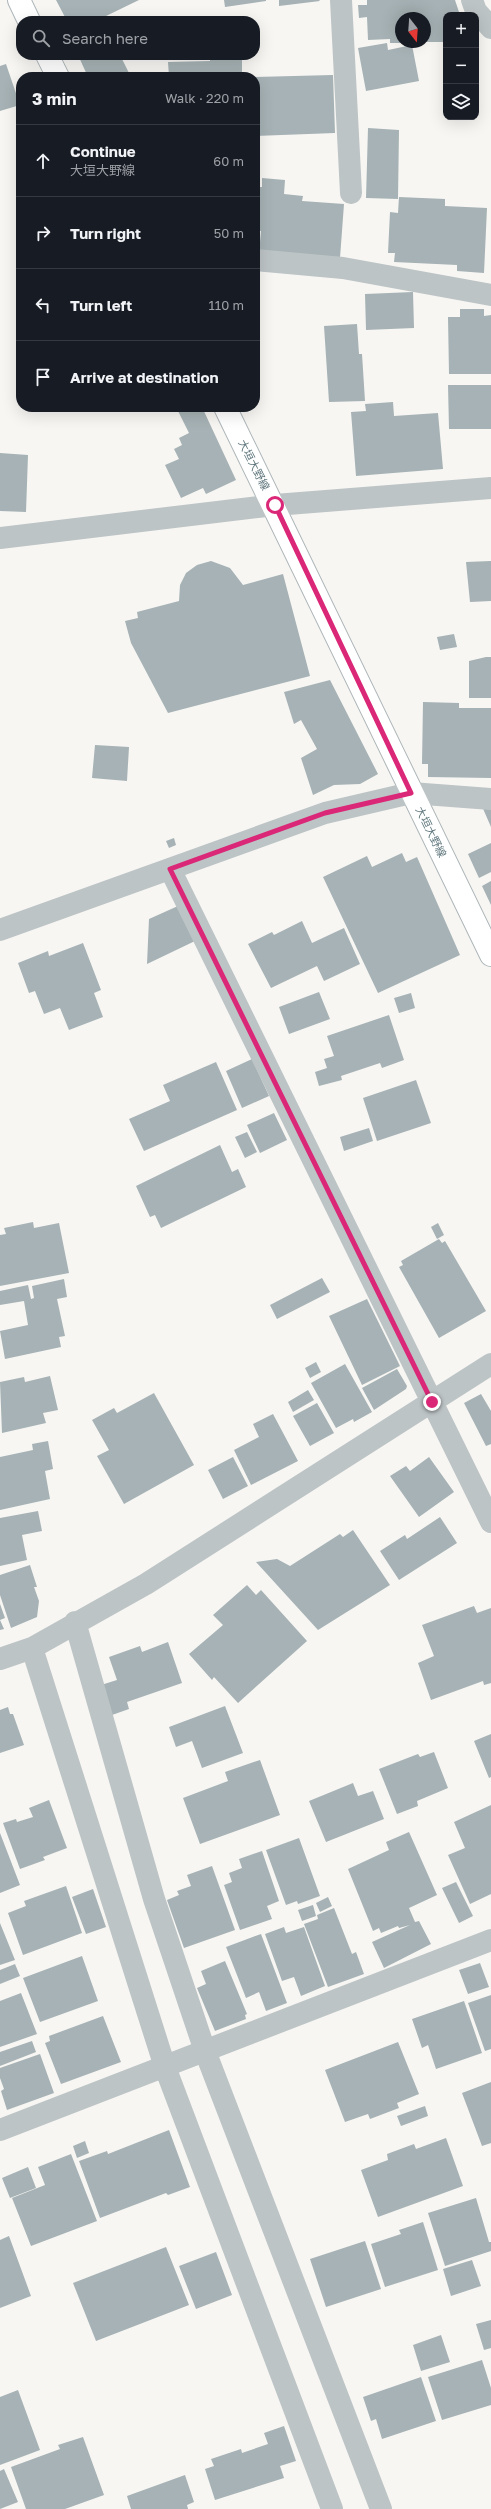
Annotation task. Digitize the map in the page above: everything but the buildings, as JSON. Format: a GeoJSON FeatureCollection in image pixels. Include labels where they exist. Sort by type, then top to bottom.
{"type":"FeatureCollection","features":[{"type":"Feature","properties":{"kind":"main road"},"geometry":{"type":"LineString","coordinates":[[19,0],[27,16]]}},
{"type":"Feature","properties":{"kind":"main road"},"geometry":{"type":"LineString","coordinates":[[49,60],[55,72]]}},
{"type":"Feature","properties":{"kind":"main road","name":"大垣大野線"},"geometry":{"type":"LineString","coordinates":[[228,412],[275,505],[411,793],[491,955]]}},
{"type":"Feature","properties":{"kind":"street"},"geometry":{"type":"LineString","coordinates":[[341,0],[351,193]]}},
{"type":"Feature","properties":{"kind":"street"},"geometry":{"type":"LineString","coordinates":[[472,0],[476,11],[491,28]]}},
{"type":"Feature","properties":{"kind":"street"},"geometry":{"type":"LineString","coordinates":[[260,260],[343,268],[491,295]]}},
{"type":"Feature","properties":{"kind":"street"},"geometry":{"type":"LineString","coordinates":[[0,538],[275,505],[491,488]]}},
{"type":"Feature","properties":{"kind":"street"},"geometry":{"type":"LineString","coordinates":[[0,930],[325,813],[411,793],[491,799]]}},
{"type":"Feature","properties":{"kind":"street"},"geometry":{"type":"LineString","coordinates":[[170,869],[491,1522]]}},
{"type":"Feature","properties":{"kind":"street"},"geometry":{"type":"LineString","coordinates":[[0,1658],[32,1648],[75,1622],[146,1584],[491,1364]]}},
{"type":"Feature","properties":{"kind":"street"},"geometry":{"type":"LineString","coordinates":[[75,1622],[154,1899],[205,2050],[381,2509]]}},
{"type":"Feature","properties":{"kind":"street"},"geometry":{"type":"LineString","coordinates":[[32,1648],[165,2067],[332,2509]]}},
{"type":"Feature","properties":{"kind":"street"},"geometry":{"type":"LineString","coordinates":[[0,2130],[491,1940]]}},
{"type":"Feature","properties":{"kind":"route"},"geometry":{"type":"LineString","coordinates":[[275,505],[411,793],[325,813],[170,869],[432,1402]]}}]}
